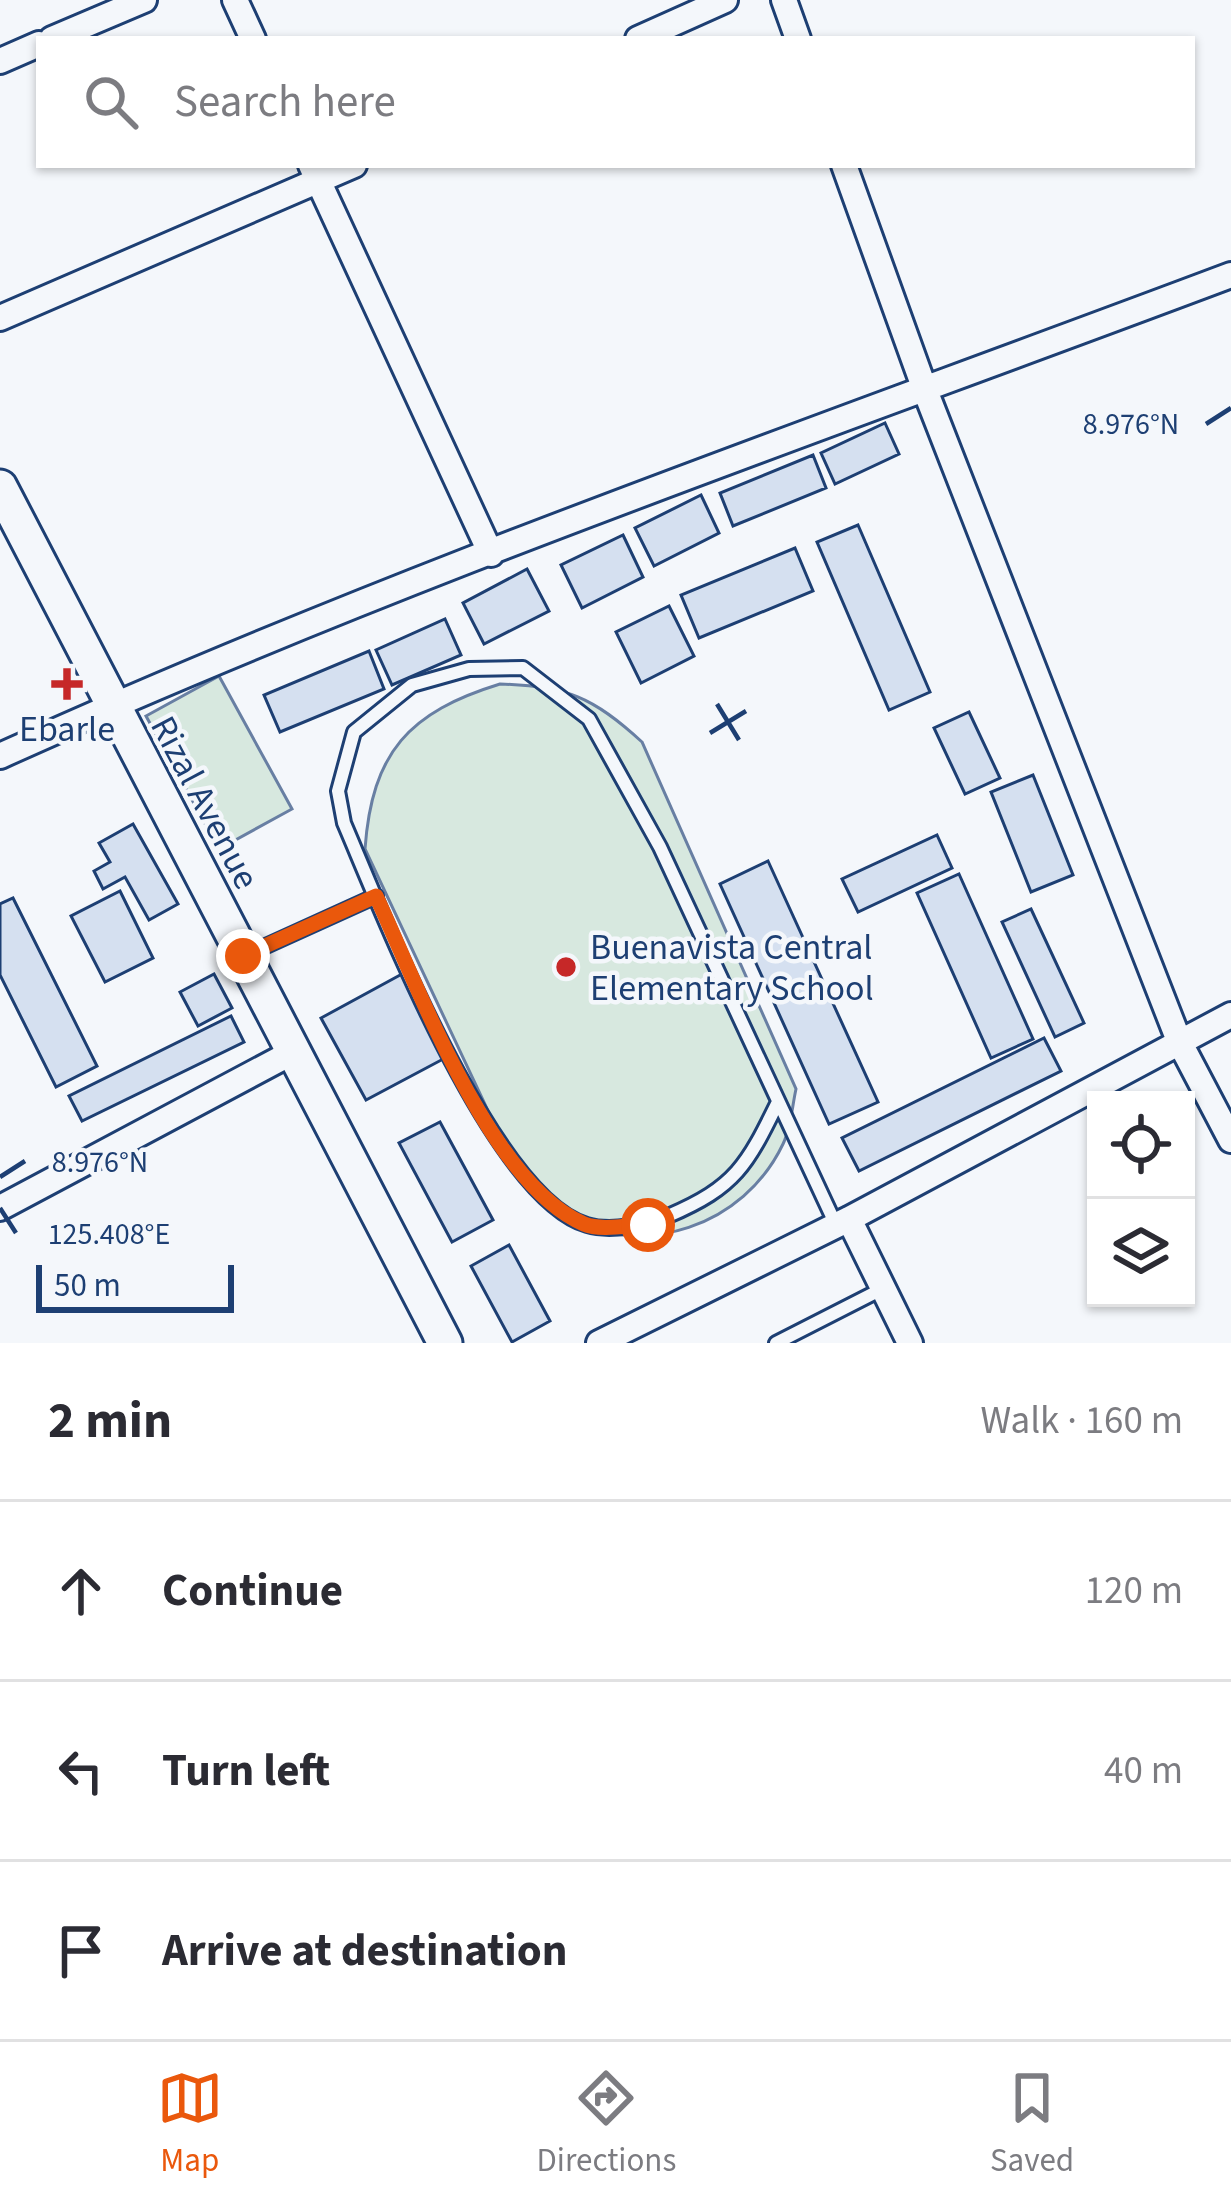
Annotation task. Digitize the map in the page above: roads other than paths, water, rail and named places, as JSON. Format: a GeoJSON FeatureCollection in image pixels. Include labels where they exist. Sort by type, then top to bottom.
{"type":"FeatureCollection","features":[{"type":"Feature","properties":{"kind":"street"},"geometry":{"type":"LineString","coordinates":[[59,36],[144,0]]}},
{"type":"Feature","properties":{"kind":"street"},"geometry":{"type":"LineString","coordinates":[[235,0],[252,36]]}},
{"type":"Feature","properties":{"kind":"street"},"geometry":{"type":"LineString","coordinates":[[645,36],[725,0]]}},
{"type":"Feature","properties":{"kind":"street"},"geometry":{"type":"LineString","coordinates":[[784,0],[797,36]]}},
{"type":"Feature","properties":{"kind":"street"},"geometry":{"type":"LineString","coordinates":[[0,61],[36,45]]}},
{"type":"Feature","properties":{"kind":"street"},"geometry":{"type":"LineString","coordinates":[[845,168],[925,390],[1178,1041],[1231,1140]]}},
{"type":"Feature","properties":{"kind":"street"},"geometry":{"type":"LineString","coordinates":[[0,318],[315,173],[491,554]]}},
{"type":"Feature","properties":{"kind":"street"},"geometry":{"type":"LineString","coordinates":[[0,756],[112,705],[491,554],[1231,275]]}},
{"type":"Feature","properties":{"kind":"street","name":"Rizal Avenue"},"geometry":{"type":"LineString","coordinates":[[0,487],[446,1343]]}},
{"type":"Feature","properties":{"kind":"street"},"geometry":{"type":"LineString","coordinates":[[599,1343],[842,1222],[1231,1015]]}},
{"type":"Feature","properties":{"kind":"street"},"geometry":{"type":"LineString","coordinates":[[0,1208],[293,1052]]}},
{"type":"Feature","properties":{"kind":"street"},"geometry":{"type":"LineString","coordinates":[[842,1222],[910,1343]]}},
{"type":"Feature","properties":{"kind":"lane"},"geometry":{"type":"LineString","coordinates":[[778,1102],[745,1168],[699,1203],[648,1225],[588,1226],[541,1196],[495,1142],[344,823],[338,790],[354,732],[412,685],[470,669],[523,668],[589,719],[631,789],[778,1102],[842,1222]]}},
{"type":"Feature","properties":{"kind":"lane"},"geometry":{"type":"LineString","coordinates":[[243,956],[376,896]]}},
{"type":"Feature","properties":{"kind":"lane"},"geometry":{"type":"LineString","coordinates":[[776,1343],[882,1288]]}},
{"type":"Feature","properties":{"kind":"place","name":"Ebarle"},"geometry":{"type":"Point","coordinates":[67,684]}},
{"type":"Feature","properties":{"kind":"place","name":"Buenavista Central Elementary School"},"geometry":{"type":"Point","coordinates":[566,967]}}]}
